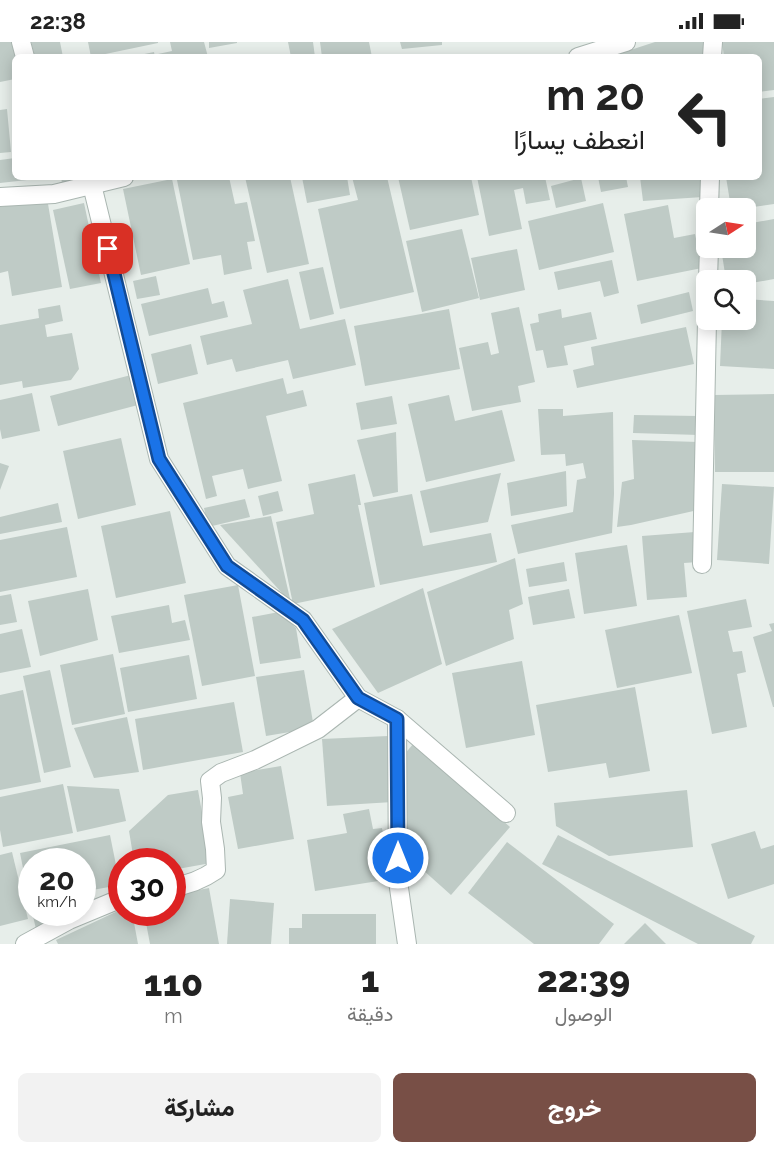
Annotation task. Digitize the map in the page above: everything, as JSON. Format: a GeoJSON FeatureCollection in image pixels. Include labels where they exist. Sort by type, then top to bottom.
{"type":"FeatureCollection","features":[{"type":"Feature","properties":{"kind":"street"},"geometry":{"type":"LineString","coordinates":[[588,54],[626,42]]}},
{"type":"Feature","properties":{"kind":"street"},"geometry":{"type":"LineString","coordinates":[[0,197],[52,185],[92,185],[112,180]]}},
{"type":"Feature","properties":{"kind":"street"},"geometry":{"type":"LineString","coordinates":[[709,198],[710,180]]}},
{"type":"Feature","properties":{"kind":"street"},"geometry":{"type":"LineString","coordinates":[[92,185],[159,459],[227,566],[303,620],[358,698],[397,719],[506,813]]}},
{"type":"Feature","properties":{"kind":"street"},"geometry":{"type":"LineString","coordinates":[[702,564],[707,330]]}},
{"type":"Feature","properties":{"kind":"street"},"geometry":{"type":"LineString","coordinates":[[186,885],[205,878],[216,870],[210,781],[221,773],[255,760],[318,729],[358,698]]}},
{"type":"Feature","properties":{"kind":"street"},"geometry":{"type":"LineString","coordinates":[[397,719],[398,880],[407,944]]}},
{"type":"Feature","properties":{"kind":"street"},"geometry":{"type":"LineString","coordinates":[[25,944],[69,920],[108,904]]}},
{"type":"Feature","properties":{"kind":"building"},"geometry":{"type":"Polygon","coordinates":[[[0,42],[15,42],[17,54],[12,54],[12,80],[0,82],[0,42]]]}},
{"type":"Feature","properties":{"kind":"building"},"geometry":{"type":"Polygon","coordinates":[[[31,42],[60,42],[62,54],[34,54],[31,42]]]}},
{"type":"Feature","properties":{"kind":"building"},"geometry":{"type":"Polygon","coordinates":[[[88,42],[158,42],[105,54],[90,54],[88,42]]]}},
{"type":"Feature","properties":{"kind":"building"},"geometry":{"type":"Polygon","coordinates":[[[170,42],[204,42],[207,54],[158,54],[172,51],[170,42]]]}},
{"type":"Feature","properties":{"kind":"building"},"geometry":{"type":"Polygon","coordinates":[[[209,42],[237,42],[237,43],[209,48],[209,42]]]}},
{"type":"Feature","properties":{"kind":"building"},"geometry":{"type":"Polygon","coordinates":[[[288,42],[313,42],[315,54],[290,54],[288,42]]]}},
{"type":"Feature","properties":{"kind":"building"},"geometry":{"type":"Polygon","coordinates":[[[320,42],[369,42],[371,54],[322,54],[320,42]]]}},
{"type":"Feature","properties":{"kind":"building"},"geometry":{"type":"Polygon","coordinates":[[[400,42],[442,42],[442,45],[402,49],[400,42]]]}},
{"type":"Feature","properties":{"kind":"building"},"geometry":{"type":"Polygon","coordinates":[[[655,42],[706,42],[706,54],[618,54],[655,42]]]}},
{"type":"Feature","properties":{"kind":"building"},"geometry":{"type":"Polygon","coordinates":[[[722,42],[774,42],[774,90],[762,92],[762,54],[724,54],[722,42]]]}},
{"type":"Feature","properties":{"kind":"building"},"geometry":{"type":"Polygon","coordinates":[[[774,97],[774,204],[756,207],[756,198],[729,198],[726,180],[762,180],[762,99],[774,97]]]}},
{"type":"Feature","properties":{"kind":"building"},"geometry":{"type":"Polygon","coordinates":[[[7,109],[11,152],[0,153],[0,110],[7,109]]]}},
{"type":"Feature","properties":{"kind":"building"},"geometry":{"type":"Polygon","coordinates":[[[12,158],[12,180],[27,180],[0,183],[0,160],[12,158]]]}},
{"type":"Feature","properties":{"kind":"building"},"geometry":{"type":"Polygon","coordinates":[[[172,180],[190,264],[141,275],[123,189],[172,180]]]}},
{"type":"Feature","properties":{"kind":"building"},"geometry":{"type":"Polygon","coordinates":[[[177,180],[230,180],[235,204],[247,202],[255,241],[247,242],[252,269],[224,275],[221,255],[193,260],[177,180]]]}},
{"type":"Feature","properties":{"kind":"building"},"geometry":{"type":"Polygon","coordinates":[[[246,180],[291,180],[309,264],[267,273],[246,180]]]}},
{"type":"Feature","properties":{"kind":"building"},"geometry":{"type":"Polygon","coordinates":[[[303,180],[348,180],[350,195],[307,203],[303,180]]]}},
{"type":"Feature","properties":{"kind":"building"},"geometry":{"type":"Polygon","coordinates":[[[353,180],[388,180],[414,292],[340,309],[318,209],[358,200],[353,180]]]}},
{"type":"Feature","properties":{"kind":"building"},"geometry":{"type":"Polygon","coordinates":[[[399,180],[472,180],[479,215],[410,230],[399,180]]]}},
{"type":"Feature","properties":{"kind":"building"},"geometry":{"type":"Polygon","coordinates":[[[478,180],[546,180],[550,200],[526,204],[523,188],[514,190],[522,229],[489,236],[478,180]]]}},
{"type":"Feature","properties":{"kind":"building"},"geometry":{"type":"Polygon","coordinates":[[[581,180],[586,201],[556,208],[551,186],[581,180]]]}},
{"type":"Feature","properties":{"kind":"building"},"geometry":{"type":"Polygon","coordinates":[[[599,180],[627,180],[628,187],[601,192],[599,180]]]}},
{"type":"Feature","properties":{"kind":"building"},"geometry":{"type":"Polygon","coordinates":[[[640,180],[703,180],[703,197],[643,201],[640,180]]]}},
{"type":"Feature","properties":{"kind":"building"},"geometry":{"type":"Polygon","coordinates":[[[47,198],[62,287],[12,296],[8,271],[0,273],[0,207],[47,198]]]}},
{"type":"Feature","properties":{"kind":"building"},"geometry":{"type":"Polygon","coordinates":[[[84,203],[101,283],[70,289],[53,210],[84,203]]]}},
{"type":"Feature","properties":{"kind":"building"},"geometry":{"type":"Polygon","coordinates":[[[603,203],[614,252],[539,270],[528,221],[603,203]]]}},
{"type":"Feature","properties":{"kind":"building"},"geometry":{"type":"Polygon","coordinates":[[[668,205],[674,238],[695,234],[696,258],[700,258],[702,268],[637,281],[624,214],[668,205]]]}},
{"type":"Feature","properties":{"kind":"building"},"geometry":{"type":"Polygon","coordinates":[[[774,219],[774,279],[756,282],[756,270],[724,270],[723,258],[756,258],[756,222],[774,219]]]}},
{"type":"Feature","properties":{"kind":"building"},"geometry":{"type":"Polygon","coordinates":[[[462,229],[479,298],[422,312],[406,241],[462,229]]]}},
{"type":"Feature","properties":{"kind":"building"},"geometry":{"type":"Polygon","coordinates":[[[517,249],[525,290],[480,300],[471,258],[517,249]]]}},
{"type":"Feature","properties":{"kind":"building"},"geometry":{"type":"Polygon","coordinates":[[[612,260],[619,293],[604,297],[600,281],[558,290],[554,272],[612,260]]]}},
{"type":"Feature","properties":{"kind":"building"},"geometry":{"type":"Polygon","coordinates":[[[323,267],[334,314],[310,320],[299,272],[323,267]]]}},
{"type":"Feature","properties":{"kind":"building"},"geometry":{"type":"Polygon","coordinates":[[[156,276],[160,295],[137,299],[133,281],[156,276]]]}},
{"type":"Feature","properties":{"kind":"building"},"geometry":{"type":"Polygon","coordinates":[[[288,279],[300,329],[345,319],[356,365],[293,379],[288,360],[236,372],[232,359],[207,365],[200,336],[252,324],[243,290],[288,279]]]}},
{"type":"Feature","properties":{"kind":"building"},"geometry":{"type":"Polygon","coordinates":[[[208,288],[212,304],[224,301],[228,317],[149,336],[141,304],[208,288]]]}},
{"type":"Feature","properties":{"kind":"building"},"geometry":{"type":"Polygon","coordinates":[[[689,292],[693,311],[641,324],[637,305],[689,292]]]}},
{"type":"Feature","properties":{"kind":"building"},"geometry":{"type":"Polygon","coordinates":[[[756,300],[774,301],[774,369],[720,366],[722,330],[756,330],[756,300]]]}},
{"type":"Feature","properties":{"kind":"building"},"geometry":{"type":"Polygon","coordinates":[[[60,305],[63,321],[45,325],[47,337],[72,333],[79,369],[71,380],[23,388],[22,381],[0,385],[0,325],[39,318],[38,309],[60,305]]]}},
{"type":"Feature","properties":{"kind":"building"},"geometry":{"type":"Polygon","coordinates":[[[519,307],[535,382],[518,386],[521,402],[472,411],[459,348],[488,342],[491,355],[499,353],[491,313],[519,307]]]}},
{"type":"Feature","properties":{"kind":"building"},"geometry":{"type":"Polygon","coordinates":[[[449,309],[460,369],[365,386],[354,326],[449,309]]]}},
{"type":"Feature","properties":{"kind":"building"},"geometry":{"type":"Polygon","coordinates":[[[561,309],[562,318],[591,312],[597,339],[564,346],[568,365],[547,368],[543,350],[536,351],[530,324],[539,322],[538,314],[561,309]]]}},
{"type":"Feature","properties":{"kind":"building"},"geometry":{"type":"Polygon","coordinates":[[[686,327],[694,364],[577,388],[573,370],[594,365],[591,347],[686,327]]]}},
{"type":"Feature","properties":{"kind":"building"},"geometry":{"type":"Polygon","coordinates":[[[191,344],[198,374],[158,384],[151,354],[191,344]]]}},
{"type":"Feature","properties":{"kind":"building"},"geometry":{"type":"Polygon","coordinates":[[[131,375],[138,405],[58,426],[50,396],[131,375]]]}},
{"type":"Feature","properties":{"kind":"building"},"geometry":{"type":"Polygon","coordinates":[[[283,378],[287,394],[303,390],[307,406],[266,416],[282,481],[248,489],[243,469],[212,476],[217,496],[206,499],[183,403],[283,378]]]}},
{"type":"Feature","properties":{"kind":"building"},"geometry":{"type":"Polygon","coordinates":[[[32,393],[40,431],[2,439],[0,400],[32,393]]]}},
{"type":"Feature","properties":{"kind":"building"},"geometry":{"type":"Polygon","coordinates":[[[774,394],[774,472],[715,472],[714,395],[774,394]]]}},
{"type":"Feature","properties":{"kind":"building"},"geometry":{"type":"Polygon","coordinates":[[[449,395],[455,421],[502,410],[515,461],[426,482],[408,404],[449,395]]]}},
{"type":"Feature","properties":{"kind":"building"},"geometry":{"type":"Polygon","coordinates":[[[392,396],[397,424],[361,430],[356,403],[392,396]]]}},
{"type":"Feature","properties":{"kind":"building"},"geometry":{"type":"Polygon","coordinates":[[[538,409],[563,409],[563,416],[613,412],[612,533],[518,554],[511,525],[573,512],[577,480],[586,478],[583,463],[566,466],[565,454],[541,455],[538,409]]]}},
{"type":"Feature","properties":{"kind":"building"},"geometry":{"type":"Polygon","coordinates":[[[634,415],[699,416],[699,435],[633,433],[634,415]]]}},
{"type":"Feature","properties":{"kind":"building"},"geometry":{"type":"Polygon","coordinates":[[[396,432],[398,492],[373,497],[357,440],[396,432]]]}},
{"type":"Feature","properties":{"kind":"building"},"geometry":{"type":"Polygon","coordinates":[[[121,438],[136,505],[78,519],[63,451],[121,438]]]}},
{"type":"Feature","properties":{"kind":"building"},"geometry":{"type":"Polygon","coordinates":[[[632,440],[699,442],[698,510],[617,527],[622,482],[634,479],[632,440]]]}},
{"type":"Feature","properties":{"kind":"building"},"geometry":{"type":"Polygon","coordinates":[[[0,463],[9,466],[0,490],[0,463]]]}},
{"type":"Feature","properties":{"kind":"building"},"geometry":{"type":"Polygon","coordinates":[[[566,471],[567,506],[511,516],[507,483],[566,471]]]}},
{"type":"Feature","properties":{"kind":"building"},"geometry":{"type":"Polygon","coordinates":[[[501,473],[488,522],[430,533],[420,491],[501,473]]]}},
{"type":"Feature","properties":{"kind":"building"},"geometry":{"type":"Polygon","coordinates":[[[355,474],[361,505],[358,505],[375,587],[293,604],[276,522],[314,514],[308,484],[355,474]]]}},
{"type":"Feature","properties":{"kind":"building"},"geometry":{"type":"Polygon","coordinates":[[[722,484],[774,487],[769,564],[717,560],[722,484]]]}},
{"type":"Feature","properties":{"kind":"building"},"geometry":{"type":"Polygon","coordinates":[[[278,491],[283,511],[263,516],[258,496],[278,491]]]}},
{"type":"Feature","properties":{"kind":"building"},"geometry":{"type":"Polygon","coordinates":[[[412,494],[423,546],[491,533],[497,562],[380,585],[364,503],[412,494]]]}},
{"type":"Feature","properties":{"kind":"building"},"geometry":{"type":"Polygon","coordinates":[[[245,499],[250,517],[208,527],[204,508],[245,499]]]}},
{"type":"Feature","properties":{"kind":"building"},"geometry":{"type":"Polygon","coordinates":[[[58,503],[62,522],[0,534],[0,517],[58,503]]]}},
{"type":"Feature","properties":{"kind":"building"},"geometry":{"type":"Polygon","coordinates":[[[170,511],[186,583],[116,598],[101,526],[170,511]]]}},
{"type":"Feature","properties":{"kind":"building"},"geometry":{"type":"Polygon","coordinates":[[[271,516],[291,603],[220,525],[271,516]]]}},
{"type":"Feature","properties":{"kind":"building"},"geometry":{"type":"Polygon","coordinates":[[[67,527],[77,577],[0,592],[0,540],[67,527]]]}},
{"type":"Feature","properties":{"kind":"building"},"geometry":{"type":"Polygon","coordinates":[[[695,532],[698,562],[684,563],[687,597],[647,600],[642,536],[695,532]]]}},
{"type":"Feature","properties":{"kind":"building"},"geometry":{"type":"Polygon","coordinates":[[[627,545],[637,606],[584,614],[575,553],[627,545]]]}},
{"type":"Feature","properties":{"kind":"building"},"geometry":{"type":"Polygon","coordinates":[[[515,558],[523,604],[509,610],[514,639],[446,666],[427,592],[515,558]]]}},
{"type":"Feature","properties":{"kind":"building"},"geometry":{"type":"Polygon","coordinates":[[[564,562],[567,581],[529,587],[526,569],[564,562]]]}},
{"type":"Feature","properties":{"kind":"building"},"geometry":{"type":"Polygon","coordinates":[[[238,585],[255,676],[202,686],[184,595],[238,585]]]}},
{"type":"Feature","properties":{"kind":"building"},"geometry":{"type":"Polygon","coordinates":[[[423,588],[442,664],[378,693],[332,629],[423,588]]]}},
{"type":"Feature","properties":{"kind":"building"},"geometry":{"type":"Polygon","coordinates":[[[88,589],[98,640],[40,656],[28,601],[88,589]]]}},
{"type":"Feature","properties":{"kind":"building"},"geometry":{"type":"Polygon","coordinates":[[[569,589],[575,618],[533,625],[528,597],[569,589]]]}},
{"type":"Feature","properties":{"kind":"building"},"geometry":{"type":"Polygon","coordinates":[[[11,594],[17,622],[0,625],[0,596],[11,594]]]}},
{"type":"Feature","properties":{"kind":"building"},"geometry":{"type":"Polygon","coordinates":[[[746,599],[752,627],[728,631],[733,652],[742,651],[746,672],[737,674],[747,727],[712,734],[687,611],[746,599]]]}},
{"type":"Feature","properties":{"kind":"building"},"geometry":{"type":"Polygon","coordinates":[[[169,605],[172,623],[185,620],[190,640],[119,653],[111,616],[169,605]]]}},
{"type":"Feature","properties":{"kind":"building"},"geometry":{"type":"Polygon","coordinates":[[[279,612],[296,628],[301,658],[260,664],[252,617],[279,612]]]}},
{"type":"Feature","properties":{"kind":"building"},"geometry":{"type":"Polygon","coordinates":[[[679,615],[692,673],[617,688],[605,630],[679,615]]]}},
{"type":"Feature","properties":{"kind":"building"},"geometry":{"type":"Polygon","coordinates":[[[774,623],[773,707],[753,637],[772,631],[769,624],[774,623]]]}},
{"type":"Feature","properties":{"kind":"building"},"geometry":{"type":"Polygon","coordinates":[[[22,629],[31,667],[0,673],[0,634],[22,629]]]}},
{"type":"Feature","properties":{"kind":"building"},"geometry":{"type":"Polygon","coordinates":[[[113,654],[125,714],[72,725],[60,665],[113,654]]]}},
{"type":"Feature","properties":{"kind":"building"},"geometry":{"type":"Polygon","coordinates":[[[189,655],[197,699],[128,712],[120,668],[189,655]]]}},
{"type":"Feature","properties":{"kind":"building"},"geometry":{"type":"Polygon","coordinates":[[[522,661],[535,735],[466,748],[452,673],[522,661]]]}},
{"type":"Feature","properties":{"kind":"building"},"geometry":{"type":"Polygon","coordinates":[[[50,670],[71,767],[44,773],[23,676],[50,670]]]}},
{"type":"Feature","properties":{"kind":"building"},"geometry":{"type":"Polygon","coordinates":[[[304,670],[314,728],[266,736],[256,677],[304,670]]]}},
{"type":"Feature","properties":{"kind":"building"},"geometry":{"type":"Polygon","coordinates":[[[635,687],[650,771],[609,778],[606,763],[548,772],[536,705],[635,687]]]}},
{"type":"Feature","properties":{"kind":"building"},"geometry":{"type":"Polygon","coordinates":[[[23,690],[41,782],[0,790],[0,695],[23,690]]]}},
{"type":"Feature","properties":{"kind":"building"},"geometry":{"type":"Polygon","coordinates":[[[234,702],[243,752],[143,770],[135,719],[234,702]]]}},
{"type":"Feature","properties":{"kind":"building"},"geometry":{"type":"Polygon","coordinates":[[[127,717],[139,772],[94,778],[74,728],[127,717]]]}},
{"type":"Feature","properties":{"kind":"building"},"geometry":{"type":"Polygon","coordinates":[[[388,736],[393,802],[327,806],[322,739],[388,736]]]}},
{"type":"Feature","properties":{"kind":"building"},"geometry":{"type":"Polygon","coordinates":[[[414,743],[510,827],[451,895],[404,853],[403,756],[414,743]]]}},
{"type":"Feature","properties":{"kind":"building"},"geometry":{"type":"Polygon","coordinates":[[[281,766],[294,839],[238,849],[228,797],[243,794],[240,773],[281,766]]]}},
{"type":"Feature","properties":{"kind":"building"},"geometry":{"type":"Polygon","coordinates":[[[63,784],[73,833],[3,847],[0,830],[0,797],[63,784]]]}},
{"type":"Feature","properties":{"kind":"building"},"geometry":{"type":"Polygon","coordinates":[[[67,786],[119,789],[126,821],[77,832],[67,786]]]}},
{"type":"Feature","properties":{"kind":"building"},"geometry":{"type":"Polygon","coordinates":[[[198,790],[211,863],[186,867],[186,848],[132,848],[129,831],[168,795],[198,790]]]}},
{"type":"Feature","properties":{"kind":"building"},"geometry":{"type":"Polygon","coordinates":[[[687,790],[693,847],[609,856],[556,826],[554,803],[687,790]]]}},
{"type":"Feature","properties":{"kind":"building"},"geometry":{"type":"Polygon","coordinates":[[[369,809],[373,829],[382,828],[391,879],[315,891],[307,840],[347,833],[343,814],[369,809]]]}},
{"type":"Feature","properties":{"kind":"building"},"geometry":{"type":"Polygon","coordinates":[[[755,831],[761,849],[774,845],[774,884],[728,899],[711,844],[755,831]]]}},
{"type":"Feature","properties":{"kind":"building"},"geometry":{"type":"Polygon","coordinates":[[[110,835],[113,848],[108,848],[108,887],[96,889],[96,848],[45,848],[110,835]]]}},
{"type":"Feature","properties":{"kind":"building"},"geometry":{"type":"Polygon","coordinates":[[[558,835],[755,936],[751,944],[698,944],[542,864],[558,835]]]}},
{"type":"Feature","properties":{"kind":"building"},"geometry":{"type":"Polygon","coordinates":[[[507,842],[614,924],[599,944],[534,944],[468,893],[507,842]]]}},
{"type":"Feature","properties":{"kind":"building"},"geometry":{"type":"Polygon","coordinates":[[[12,852],[18,877],[18,922],[0,926],[0,855],[12,852]]]}},
{"type":"Feature","properties":{"kind":"building"},"geometry":{"type":"Polygon","coordinates":[[[209,888],[219,944],[150,944],[147,926],[186,926],[186,892],[209,888]]]}},
{"type":"Feature","properties":{"kind":"building"},"geometry":{"type":"Polygon","coordinates":[[[230,899],[274,903],[271,944],[227,944],[230,899]]]}},
{"type":"Feature","properties":{"kind":"building"},"geometry":{"type":"Polygon","coordinates":[[[302,914],[376,914],[376,944],[289,944],[289,928],[302,928],[302,914]]]}},
{"type":"Feature","properties":{"kind":"building"},"geometry":{"type":"Polygon","coordinates":[[[108,916],[108,926],[135,926],[138,944],[58,944],[56,940],[86,926],[96,926],[96,921],[108,916]]]}},
{"type":"Feature","properties":{"kind":"building"},"geometry":{"type":"Polygon","coordinates":[[[645,923],[666,944],[624,944],[645,923]]]}},
{"type":"Feature","properties":{"kind":"route"},"geometry":{"type":"LineString","coordinates":[[108,249],[159,459],[227,566],[303,620],[358,698],[397,719],[398,858]]}}]}
